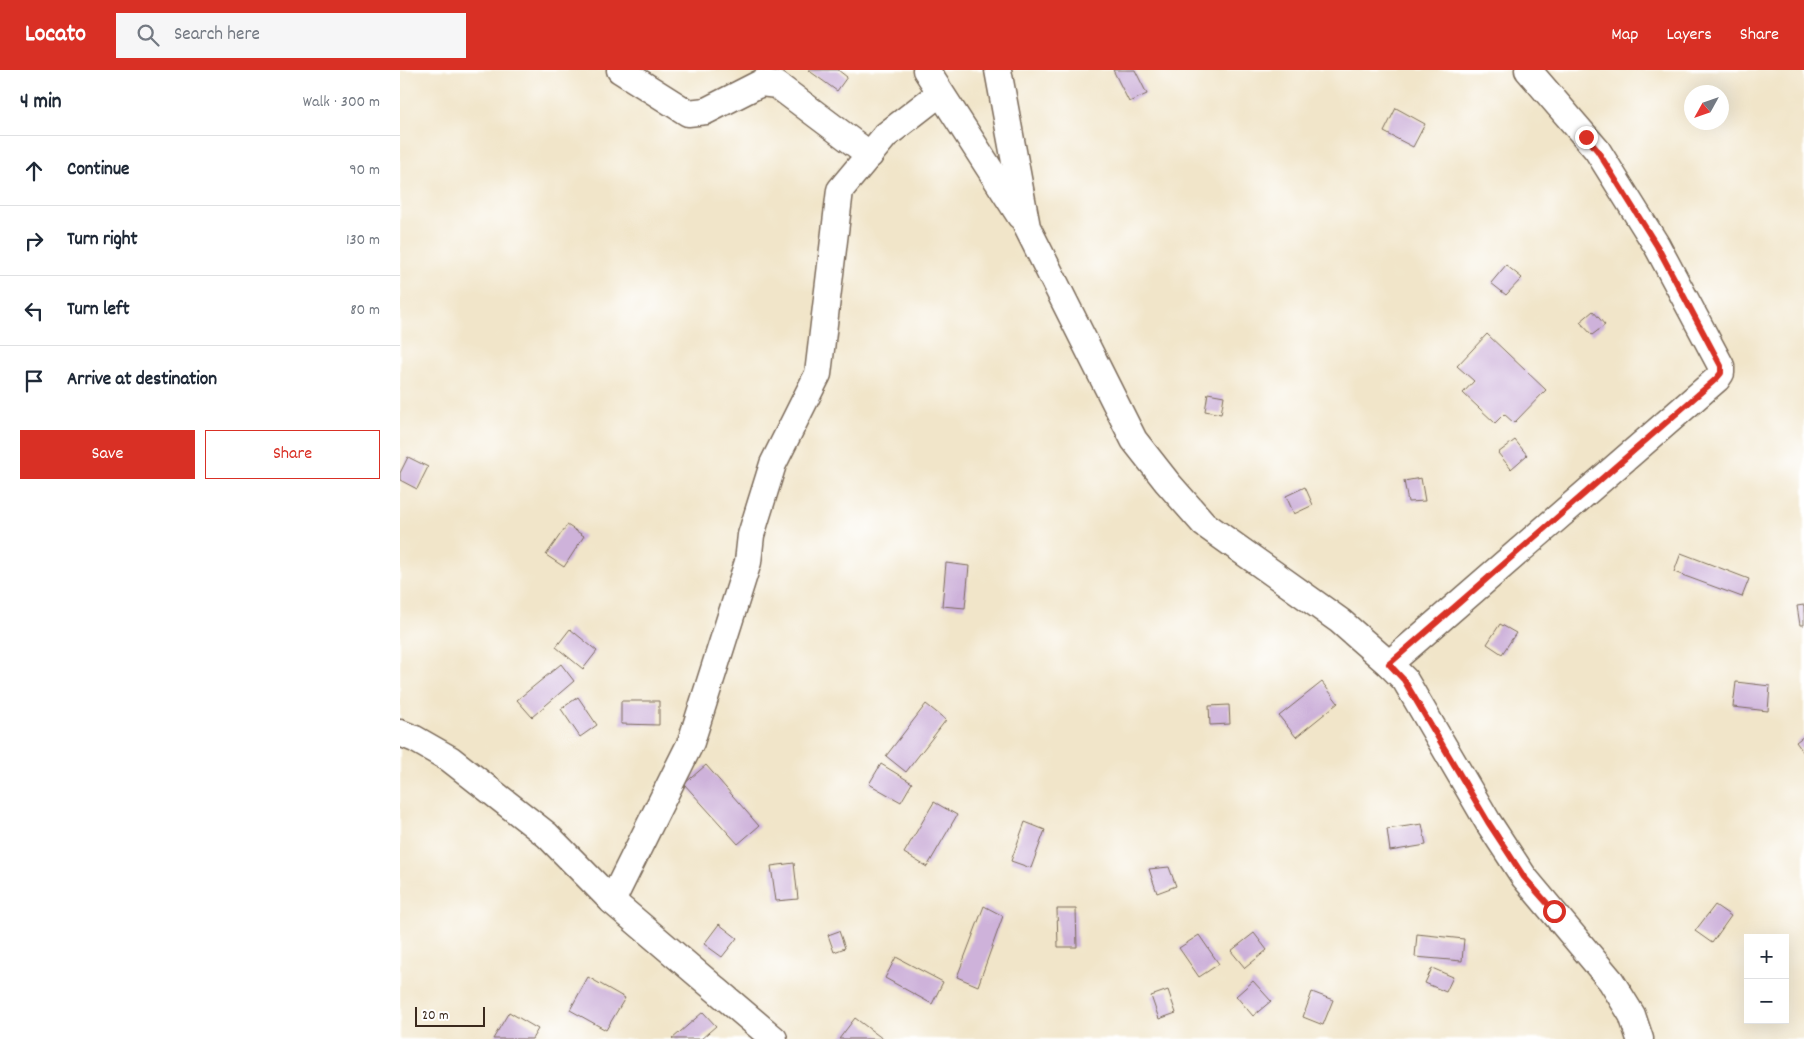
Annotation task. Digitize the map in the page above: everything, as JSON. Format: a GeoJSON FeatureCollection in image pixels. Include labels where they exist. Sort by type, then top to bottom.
{"type":"FeatureCollection","features":[{"type":"Feature","properties":{"kind":"street"},"geometry":{"type":"LineString","coordinates":[[620,70],[688,113],[706,111],[761,83],[777,85],[870,156]]}},
{"type":"Feature","properties":{"kind":"street"},"geometry":{"type":"LineString","coordinates":[[926,70],[1027,227],[1134,440],[1167,482],[1204,524],[1340,621],[1389,664],[1404,680],[1488,822],[1524,877],[1611,980],[1632,1015],[1640,1039]]}},
{"type":"Feature","properties":{"kind":"street"},"geometry":{"type":"LineString","coordinates":[[998,70],[1027,227]]}},
{"type":"Feature","properties":{"kind":"street"},"geometry":{"type":"LineString","coordinates":[[1389,664],[1721,373],[1721,366],[1657,246],[1602,158],[1528,70]]}},
{"type":"Feature","properties":{"kind":"street"},"geometry":{"type":"LineString","coordinates":[[612,901],[691,742],[748,562],[751,535],[773,464],[818,374],[840,190],[886,135],[940,93]]}},
{"type":"Feature","properties":{"kind":"street"},"geometry":{"type":"LineString","coordinates":[[400,733],[450,758],[547,835],[612,901],[774,1039]]}},
{"type":"Feature","properties":{"kind":"building"},"geometry":{"type":"Polygon","coordinates":[[[808,70],[838,70],[847,77],[837,91],[808,70]]]}},
{"type":"Feature","properties":{"kind":"building"},"geometry":{"type":"Polygon","coordinates":[[[1113,70],[1135,70],[1147,94],[1129,102],[1113,70]]]}},
{"type":"Feature","properties":{"kind":"building"},"geometry":{"type":"Polygon","coordinates":[[[1396,108],[1425,124],[1413,147],[1384,132],[1396,108]]]}},
{"type":"Feature","properties":{"kind":"building"},"geometry":{"type":"Polygon","coordinates":[[[1506,265],[1522,278],[1506,295],[1491,283],[1506,265]]]}},
{"type":"Feature","properties":{"kind":"building"},"geometry":{"type":"Polygon","coordinates":[[[1593,311],[1605,325],[1592,335],[1580,322],[1593,311]]]}},
{"type":"Feature","properties":{"kind":"building"},"geometry":{"type":"Polygon","coordinates":[[[1487,334],[1546,390],[1514,423],[1504,414],[1495,423],[1463,393],[1474,381],[1457,366],[1487,334]]]}},
{"type":"Feature","properties":{"kind":"building"},"geometry":{"type":"Polygon","coordinates":[[[1208,393],[1224,396],[1221,414],[1205,411],[1208,393]]]}},
{"type":"Feature","properties":{"kind":"building"},"geometry":{"type":"Polygon","coordinates":[[[1515,440],[1527,455],[1511,469],[1498,453],[1515,440]]]}},
{"type":"Feature","properties":{"kind":"building"},"geometry":{"type":"Polygon","coordinates":[[[408,457],[428,467],[417,489],[400,480],[400,473],[408,457]]]}},
{"type":"Feature","properties":{"kind":"building"},"geometry":{"type":"Polygon","coordinates":[[[1421,478],[1425,501],[1408,502],[1404,481],[1421,478]]]}},
{"type":"Feature","properties":{"kind":"building"},"geometry":{"type":"Polygon","coordinates":[[[1305,487],[1313,505],[1294,514],[1286,496],[1305,487]]]}},
{"type":"Feature","properties":{"kind":"building"},"geometry":{"type":"Polygon","coordinates":[[[567,525],[584,536],[564,567],[546,555],[567,525]]]}},
{"type":"Feature","properties":{"kind":"building"},"geometry":{"type":"Polygon","coordinates":[[[1681,553],[1749,579],[1742,597],[1674,572],[1681,553]]]}},
{"type":"Feature","properties":{"kind":"building"},"geometry":{"type":"Polygon","coordinates":[[[946,563],[969,566],[965,608],[942,606],[946,563]]]}},
{"type":"Feature","properties":{"kind":"building"},"geometry":{"type":"Polygon","coordinates":[[[1804,605],[1804,625],[1800,625],[1797,606],[1804,605]]]}},
{"type":"Feature","properties":{"kind":"building"},"geometry":{"type":"Polygon","coordinates":[[[1500,624],[1516,633],[1502,654],[1487,644],[1500,624]]]}},
{"type":"Feature","properties":{"kind":"building"},"geometry":{"type":"Polygon","coordinates":[[[570,629],[597,651],[583,669],[556,647],[570,629]]]}},
{"type":"Feature","properties":{"kind":"building"},"geometry":{"type":"Polygon","coordinates":[[[561,664],[574,681],[532,717],[517,700],[561,664]]]}},
{"type":"Feature","properties":{"kind":"building"},"geometry":{"type":"Polygon","coordinates":[[[1322,682],[1338,703],[1296,737],[1279,716],[1322,682]]]}},
{"type":"Feature","properties":{"kind":"building"},"geometry":{"type":"Polygon","coordinates":[[[1736,682],[1770,686],[1768,711],[1733,707],[1736,682]]]}},
{"type":"Feature","properties":{"kind":"building"},"geometry":{"type":"Polygon","coordinates":[[[578,697],[597,725],[580,737],[561,709],[578,697]]]}},
{"type":"Feature","properties":{"kind":"building"},"geometry":{"type":"Polygon","coordinates":[[[621,701],[659,701],[659,725],[621,724],[621,701]]]}},
{"type":"Feature","properties":{"kind":"building"},"geometry":{"type":"Polygon","coordinates":[[[926,704],[946,720],[906,772],[886,756],[926,704]]]}},
{"type":"Feature","properties":{"kind":"building"},"geometry":{"type":"Polygon","coordinates":[[[1229,705],[1230,724],[1210,725],[1209,706],[1229,705]]]}},
{"type":"Feature","properties":{"kind":"building"},"geometry":{"type":"Polygon","coordinates":[[[1804,736],[1804,753],[1796,742],[1804,736]]]}},
{"type":"Feature","properties":{"kind":"building"},"geometry":{"type":"Polygon","coordinates":[[[881,764],[912,783],[901,802],[869,784],[881,764]]]}},
{"type":"Feature","properties":{"kind":"building"},"geometry":{"type":"Polygon","coordinates":[[[706,765],[759,826],[738,844],[684,784],[706,765]]]}},
{"type":"Feature","properties":{"kind":"building"},"geometry":{"type":"Polygon","coordinates":[[[934,802],[957,815],[927,867],[904,853],[934,802]]]}},
{"type":"Feature","properties":{"kind":"building"},"geometry":{"type":"Polygon","coordinates":[[[1025,822],[1045,830],[1031,868],[1011,861],[1025,822]]]}},
{"type":"Feature","properties":{"kind":"building"},"geometry":{"type":"Polygon","coordinates":[[[1422,824],[1426,845],[1390,851],[1387,829],[1422,824]]]}},
{"type":"Feature","properties":{"kind":"building"},"geometry":{"type":"Polygon","coordinates":[[[794,863],[798,899],[776,901],[771,866],[794,863]]]}},
{"type":"Feature","properties":{"kind":"building"},"geometry":{"type":"Polygon","coordinates":[[[1169,867],[1176,886],[1157,893],[1149,869],[1169,867]]]}},
{"type":"Feature","properties":{"kind":"building"},"geometry":{"type":"Polygon","coordinates":[[[1715,905],[1731,916],[1712,943],[1695,931],[1715,905]]]}},
{"type":"Feature","properties":{"kind":"building"},"geometry":{"type":"Polygon","coordinates":[[[984,906],[1003,916],[978,986],[957,977],[984,906]]]}},
{"type":"Feature","properties":{"kind":"building"},"geometry":{"type":"Polygon","coordinates":[[[1057,909],[1076,909],[1077,947],[1058,947],[1057,909]]]}},
{"type":"Feature","properties":{"kind":"building"},"geometry":{"type":"Polygon","coordinates":[[[719,924],[737,938],[722,957],[704,944],[719,924]]]}},
{"type":"Feature","properties":{"kind":"building"},"geometry":{"type":"Polygon","coordinates":[[[839,931],[845,948],[834,952],[828,935],[839,931]]]}},
{"type":"Feature","properties":{"kind":"building"},"geometry":{"type":"Polygon","coordinates":[[[1254,933],[1267,950],[1245,968],[1231,951],[1254,933]]]}},
{"type":"Feature","properties":{"kind":"building"},"geometry":{"type":"Polygon","coordinates":[[[1417,934],[1464,939],[1462,961],[1415,957],[1417,934]]]}},
{"type":"Feature","properties":{"kind":"building"},"geometry":{"type":"Polygon","coordinates":[[[1199,935],[1219,964],[1199,977],[1179,948],[1199,935]]]}},
{"type":"Feature","properties":{"kind":"building"},"geometry":{"type":"Polygon","coordinates":[[[896,957],[943,982],[932,1004],[885,978],[896,957]]]}},
{"type":"Feature","properties":{"kind":"building"},"geometry":{"type":"Polygon","coordinates":[[[1432,968],[1453,977],[1446,992],[1425,983],[1432,968]]]}},
{"type":"Feature","properties":{"kind":"building"},"geometry":{"type":"Polygon","coordinates":[[[588,977],[625,998],[606,1030],[570,1010],[588,977]]]}},
{"type":"Feature","properties":{"kind":"building"},"geometry":{"type":"Polygon","coordinates":[[[1253,981],[1271,1001],[1253,1016],[1236,996],[1253,981]]]}},
{"type":"Feature","properties":{"kind":"building"},"geometry":{"type":"Polygon","coordinates":[[[1168,990],[1176,1013],[1159,1019],[1151,996],[1168,990]]]}},
{"type":"Feature","properties":{"kind":"building"},"geometry":{"type":"Polygon","coordinates":[[[1312,992],[1333,1000],[1323,1025],[1303,1017],[1312,992]]]}},
{"type":"Feature","properties":{"kind":"building"},"geometry":{"type":"Polygon","coordinates":[[[509,1012],[538,1029],[532,1039],[493,1039],[509,1012]]]}},
{"type":"Feature","properties":{"kind":"building"},"geometry":{"type":"Polygon","coordinates":[[[703,1012],[716,1026],[701,1039],[672,1039],[703,1012]]]}},
{"type":"Feature","properties":{"kind":"building"},"geometry":{"type":"Polygon","coordinates":[[[855,1018],[883,1039],[839,1039],[855,1018]]]}},
{"type":"Feature","properties":{"kind":"route"},"geometry":{"type":"LineString","coordinates":[[1554,911],[1524,877],[1488,822],[1404,680],[1389,664],[1721,373],[1721,366],[1657,246],[1597,150],[1586,137]]}}]}
